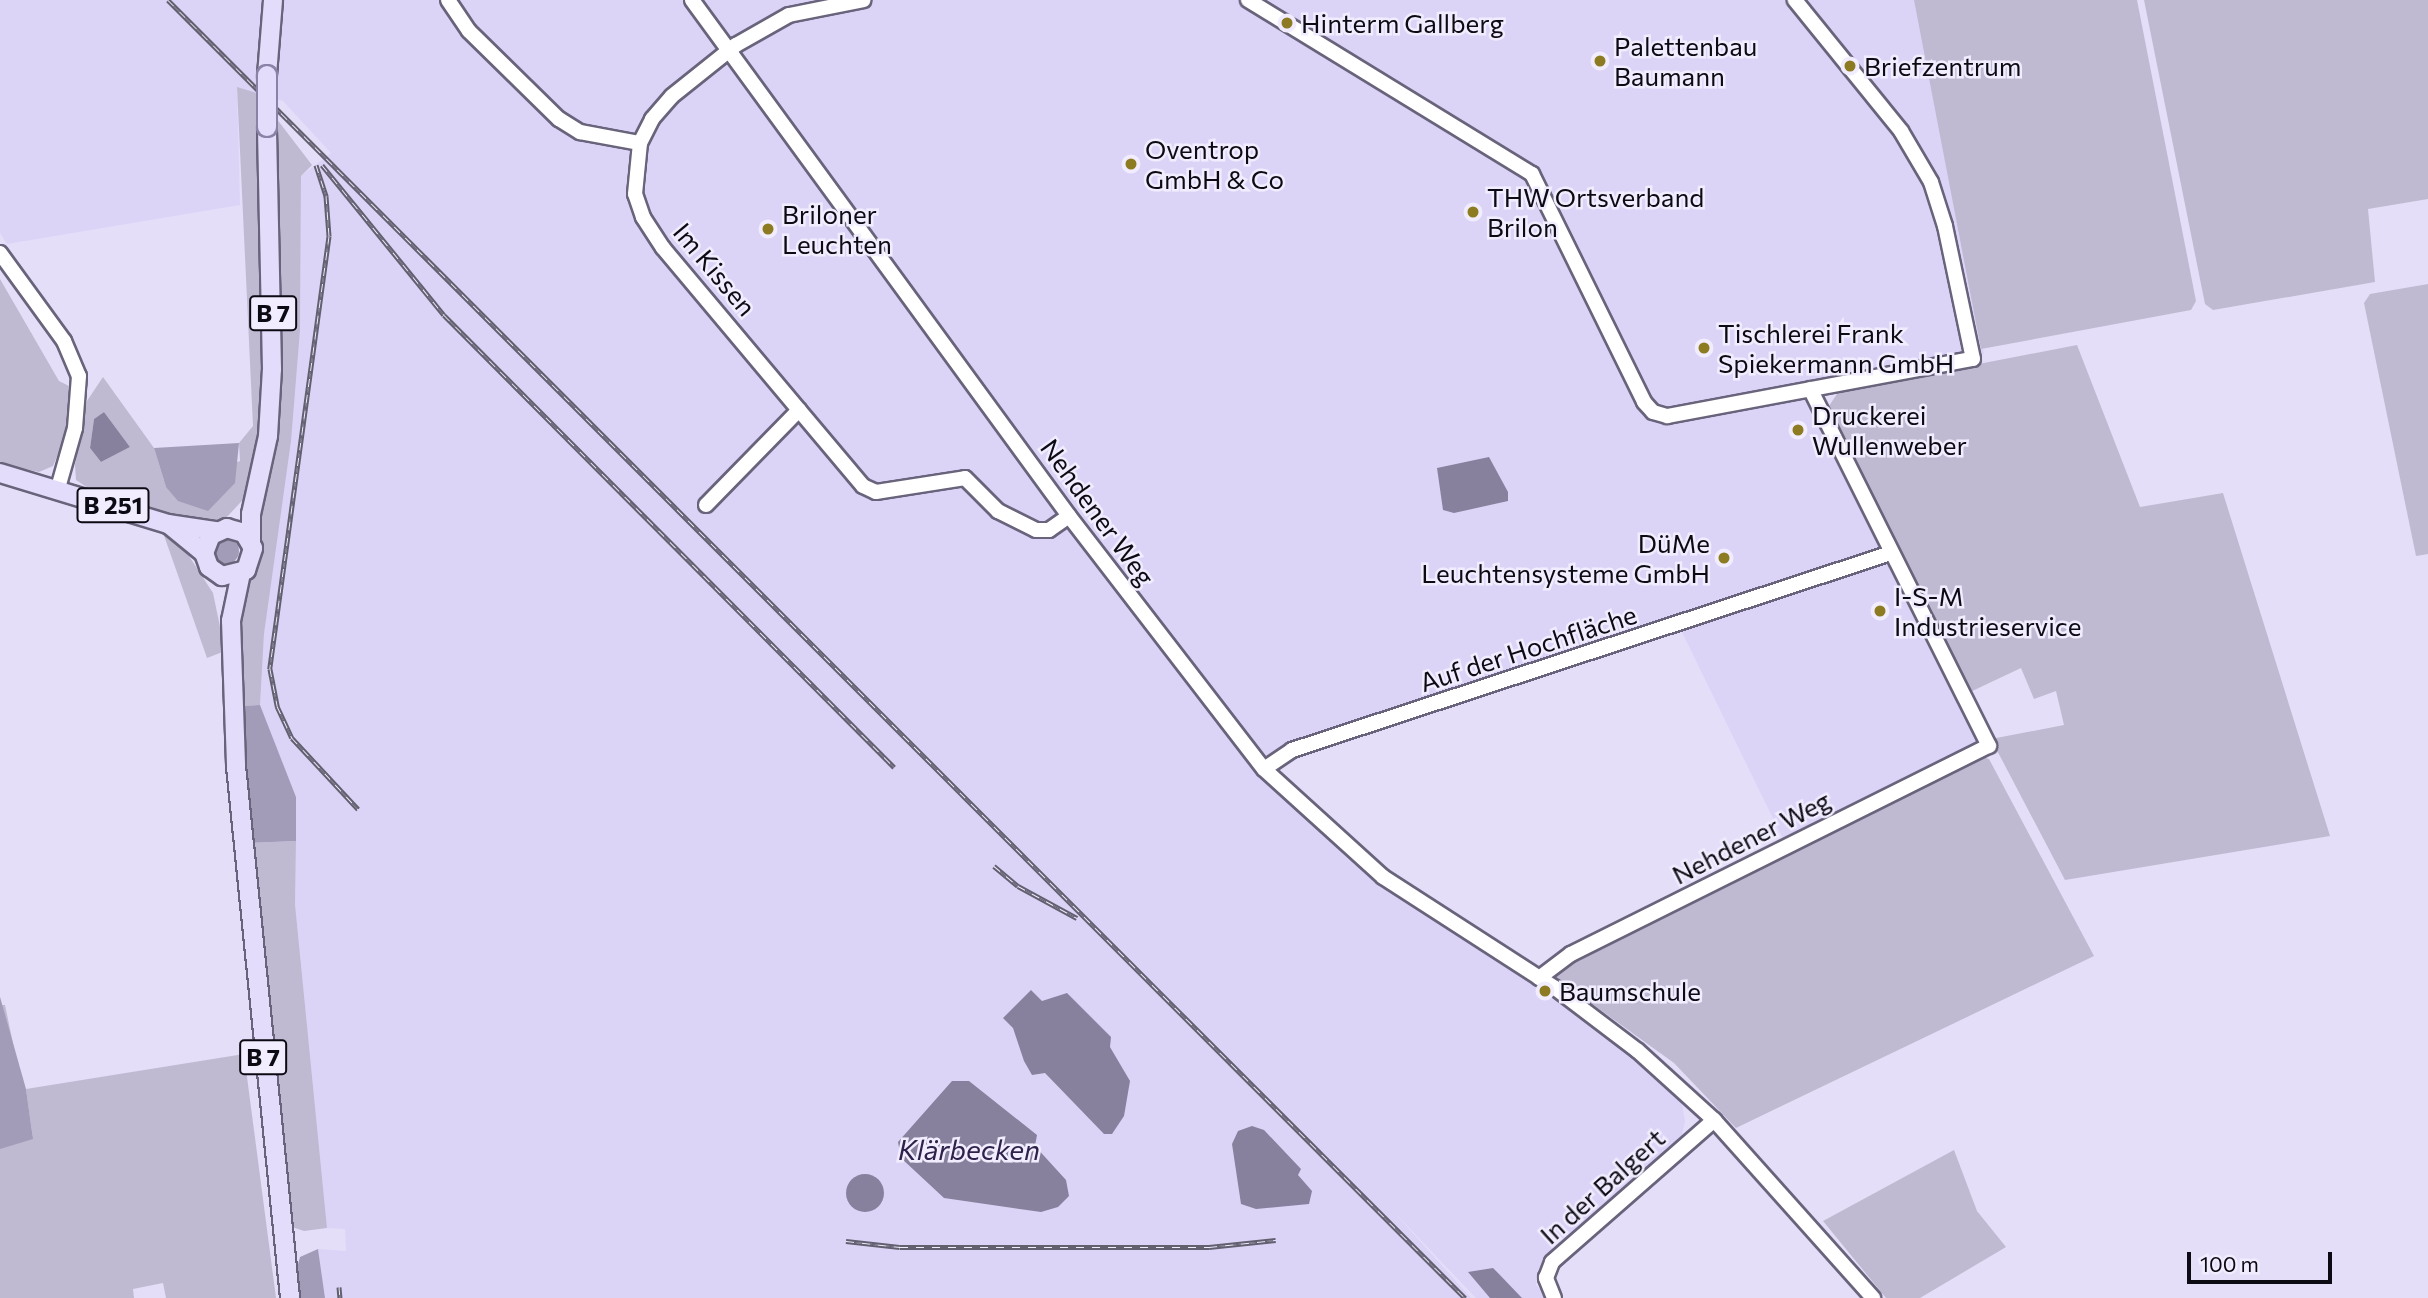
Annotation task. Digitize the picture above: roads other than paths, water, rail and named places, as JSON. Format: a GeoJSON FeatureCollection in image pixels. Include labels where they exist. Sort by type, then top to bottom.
{"type":"FeatureCollection","features":[{"type":"Feature","properties":{"kind":"main road","name":"B 7"},"geometry":{"type":"LineString","coordinates":[[273,0],[267,75],[273,344],[266,451],[254,498],[252,560],[241,573],[231,621],[237,792],[290,1298]]}},
{"type":"Feature","properties":{"kind":"main road","name":"B 251"},"geometry":{"type":"LineString","coordinates":[[0,473],[58,488],[168,524],[221,529]]}},
{"type":"Feature","properties":{"kind":"main road","name":"B 7"},"geometry":{"type":"LineString","coordinates":[[231,621],[215,573],[204,553],[207,540],[254,498]]}},
{"type":"Feature","properties":{"kind":"main road","name":"B 251"},"geometry":{"type":"LineString","coordinates":[[168,524],[204,553]]}},
{"type":"Feature","properties":{"kind":"main road"},"geometry":{"type":"LineString","coordinates":[[221,529],[244,533],[251,543]]}},
{"type":"Feature","properties":{"kind":"main road"},"geometry":{"type":"LineString","coordinates":[[215,573],[227,577],[241,573]]}},
{"type":"Feature","properties":{"kind":"street"},"geometry":{"type":"LineString","coordinates":[[448,0],[469,31],[559,119],[580,132],[640,143]]}},
{"type":"Feature","properties":{"kind":"street","name":"Nehdener Weg"},"geometry":{"type":"LineString","coordinates":[[692,0],[1069,516],[1264,769],[1317,822],[1383,877],[1539,978],[1607,1026],[1714,1121],[1873,1298]]}},
{"type":"Feature","properties":{"kind":"street"},"geometry":{"type":"LineString","coordinates":[[729,50],[778,19],[825,3],[864,0]]}},
{"type":"Feature","properties":{"kind":"street"},"geometry":{"type":"LineString","coordinates":[[1248,0],[1532,174],[1653,412],[1667,416],[1973,359],[1945,226],[1931,182],[1901,131],[1795,0]]}},
{"type":"Feature","properties":{"kind":"street","name":"Im Kissen"},"geometry":{"type":"LineString","coordinates":[[729,50],[672,96],[652,119],[640,143],[635,194],[643,217],[663,248],[863,486],[876,492],[965,478],[998,511],[1036,530],[1049,530],[1069,516]]}},
{"type":"Feature","properties":{"kind":"street"},"geometry":{"type":"LineString","coordinates":[[0,253],[64,341],[79,376],[75,428],[58,488]]}},
{"type":"Feature","properties":{"kind":"street"},"geometry":{"type":"LineString","coordinates":[[1811,389],[1891,553]]}},
{"type":"Feature","properties":{"kind":"street"},"geometry":{"type":"LineString","coordinates":[[706,505],[799,410]]}},
{"type":"Feature","properties":{"kind":"street","name":"Nehdener Weg"},"geometry":{"type":"LineString","coordinates":[[1539,978],[1563,958],[1989,746],[1891,553]]}},
{"type":"Feature","properties":{"kind":"street","name":"Auf der Hochfläche"},"geometry":{"type":"LineString","coordinates":[[1264,769],[1292,750],[1891,553]]}},
{"type":"Feature","properties":{"kind":"street","name":"In der Balgert"},"geometry":{"type":"LineString","coordinates":[[1554,1298],[1546,1278],[1552,1262],[1714,1121]]}},
{"type":"Feature","properties":{"kind":"water"},"geometry":{"type":"Polygon","coordinates":[[[104,412],[130,447],[101,462],[90,448],[94,419],[104,412]]]}},
{"type":"Feature","properties":{"kind":"water"},"geometry":{"type":"Polygon","coordinates":[[[1489,457],[1508,492],[1508,501],[1454,513],[1443,510],[1437,468],[1489,457]]]}},
{"type":"Feature","properties":{"kind":"water"},"geometry":{"type":"Polygon","coordinates":[[[1031,990],[1042,1001],[1067,993],[1111,1037],[1110,1047],[1130,1081],[1124,1116],[1112,1134],[1104,1134],[1045,1073],[1032,1075],[1024,1061],[1013,1028],[1003,1018],[1031,990]]]}},
{"type":"Feature","properties":{"kind":"water","name":"Klärbecken"},"geometry":{"type":"Polygon","coordinates":[[[952,1081],[969,1081],[1037,1135],[1035,1146],[1066,1180],[1069,1196],[1058,1207],[1041,1212],[944,1198],[901,1158],[898,1142],[952,1081]]]}},
{"type":"Feature","properties":{"kind":"water"},"geometry":{"type":"Polygon","coordinates":[[[1252,1126],[1264,1130],[1301,1169],[1298,1175],[1312,1191],[1309,1204],[1256,1209],[1241,1204],[1232,1144],[1238,1131],[1252,1126]]]}},
{"type":"Feature","properties":{"kind":"water"},"geometry":{"type":"Polygon","coordinates":[[[865,1174],[879,1179],[884,1193],[879,1207],[865,1212],[851,1207],[846,1193],[851,1179],[865,1174]]]}},
{"type":"Feature","properties":{"kind":"water"},"geometry":{"type":"Polygon","coordinates":[[[1493,1268],[1522,1298],[1490,1298],[1468,1272],[1493,1268]]]}},
{"type":"Feature","properties":{"kind":"railway"},"geometry":{"type":"LineString","coordinates":[[168,0],[1465,1298]]}},
{"type":"Feature","properties":{"kind":"railway"},"geometry":{"type":"LineString","coordinates":[[316,165],[326,196],[329,236],[270,669],[277,706],[292,738],[358,809]]}},
{"type":"Feature","properties":{"kind":"railway"},"geometry":{"type":"LineString","coordinates":[[322,165],[444,315],[894,767]]}},
{"type":"Feature","properties":{"kind":"railway"},"geometry":{"type":"LineString","coordinates":[[994,866],[1018,886],[1077,918]]}},
{"type":"Feature","properties":{"kind":"railway"},"geometry":{"type":"LineString","coordinates":[[846,1241],[900,1247],[1209,1247],[1276,1240]]}},
{"type":"Feature","properties":{"kind":"railway"},"geometry":{"type":"LineString","coordinates":[[339,1287],[340,1298]]}},
{"type":"Feature","properties":{"kind":"place","name":"Hinterm Gallberg"},"geometry":{"type":"Point","coordinates":[1287,23]}},
{"type":"Feature","properties":{"kind":"place","name":"Palettenbau Baumann"},"geometry":{"type":"Point","coordinates":[1600,61]}},
{"type":"Feature","properties":{"kind":"place","name":"Briefzentrum"},"geometry":{"type":"Point","coordinates":[1850,66]}},
{"type":"Feature","properties":{"kind":"place","name":"Oventrop GmbH & Co"},"geometry":{"type":"Point","coordinates":[1131,164]}},
{"type":"Feature","properties":{"kind":"place","name":"THW Ortsverband Brilon"},"geometry":{"type":"Point","coordinates":[1473,212]}},
{"type":"Feature","properties":{"kind":"place","name":"Briloner Leuchten"},"geometry":{"type":"Point","coordinates":[768,229]}},
{"type":"Feature","properties":{"kind":"place","name":"Tischlerei Frank Spiekermann GmbH"},"geometry":{"type":"Point","coordinates":[1704,348]}},
{"type":"Feature","properties":{"kind":"place","name":"Druckerei Wullenweber"},"geometry":{"type":"Point","coordinates":[1798,430]}},
{"type":"Feature","properties":{"kind":"place","name":"DüMe Leuchtensysteme GmbH"},"geometry":{"type":"Point","coordinates":[1724,558]}},
{"type":"Feature","properties":{"kind":"place","name":"I-S-M Industrieservice"},"geometry":{"type":"Point","coordinates":[1880,611]}},
{"type":"Feature","properties":{"kind":"place","name":"Baumschule"},"geometry":{"type":"Point","coordinates":[1545,991]}}]}
